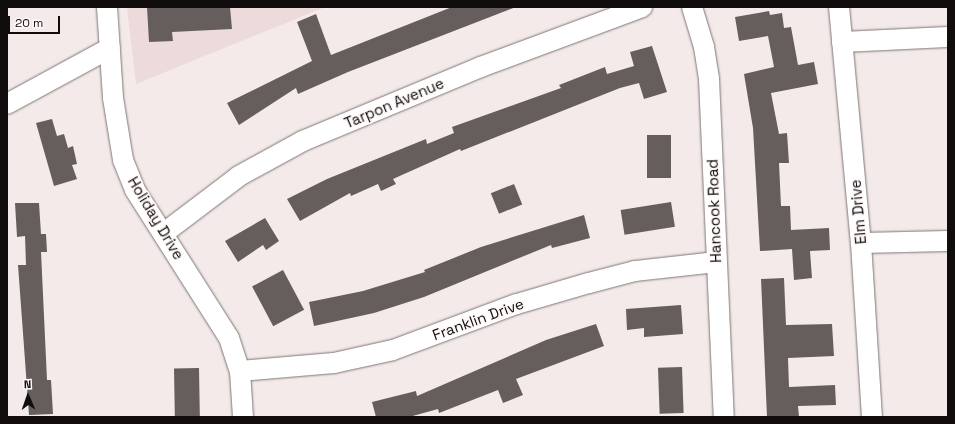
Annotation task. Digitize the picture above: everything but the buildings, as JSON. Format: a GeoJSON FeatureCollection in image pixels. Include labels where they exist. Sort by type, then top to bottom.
{"type":"FeatureCollection","features":[{"type":"Feature","properties":{"kind":"street","name":"Holiday Drive"},"geometry":{"type":"LineString","coordinates":[[107,7],[113,98],[123,160],[135,190],[220,322],[236,355],[240,371],[243,417]]}},
{"type":"Feature","properties":{"kind":"street","name":"Tarpon Avenue"},"geometry":{"type":"LineString","coordinates":[[164,233],[239,176],[303,141],[474,70],[642,7]]}},
{"type":"Feature","properties":{"kind":"street","name":"Hancook Road"},"geometry":{"type":"LineString","coordinates":[[692,7],[704,47],[709,78],[724,417]]}},
{"type":"Feature","properties":{"kind":"street","name":"Elm Drive"},"geometry":{"type":"LineString","coordinates":[[839,7],[861,243],[872,417]]}},
{"type":"Feature","properties":{"kind":"street"},"geometry":{"type":"LineString","coordinates":[[842,42],[948,37]]}},
{"type":"Feature","properties":{"kind":"street"},"geometry":{"type":"LineString","coordinates":[[7,104],[110,48]]}},
{"type":"Feature","properties":{"kind":"street"},"geometry":{"type":"LineString","coordinates":[[861,243],[948,241]]}},
{"type":"Feature","properties":{"kind":"street","name":"Franklin Drive"},"geometry":{"type":"LineString","coordinates":[[240,371],[334,363],[394,350],[516,304],[589,282],[636,271],[716,262]]}},
{"type":"Feature","properties":{"kind":"shaded area"},"geometry":{"type":"Polygon","coordinates":[[[127,7],[325,7],[136,84],[127,7]]]}}]}
